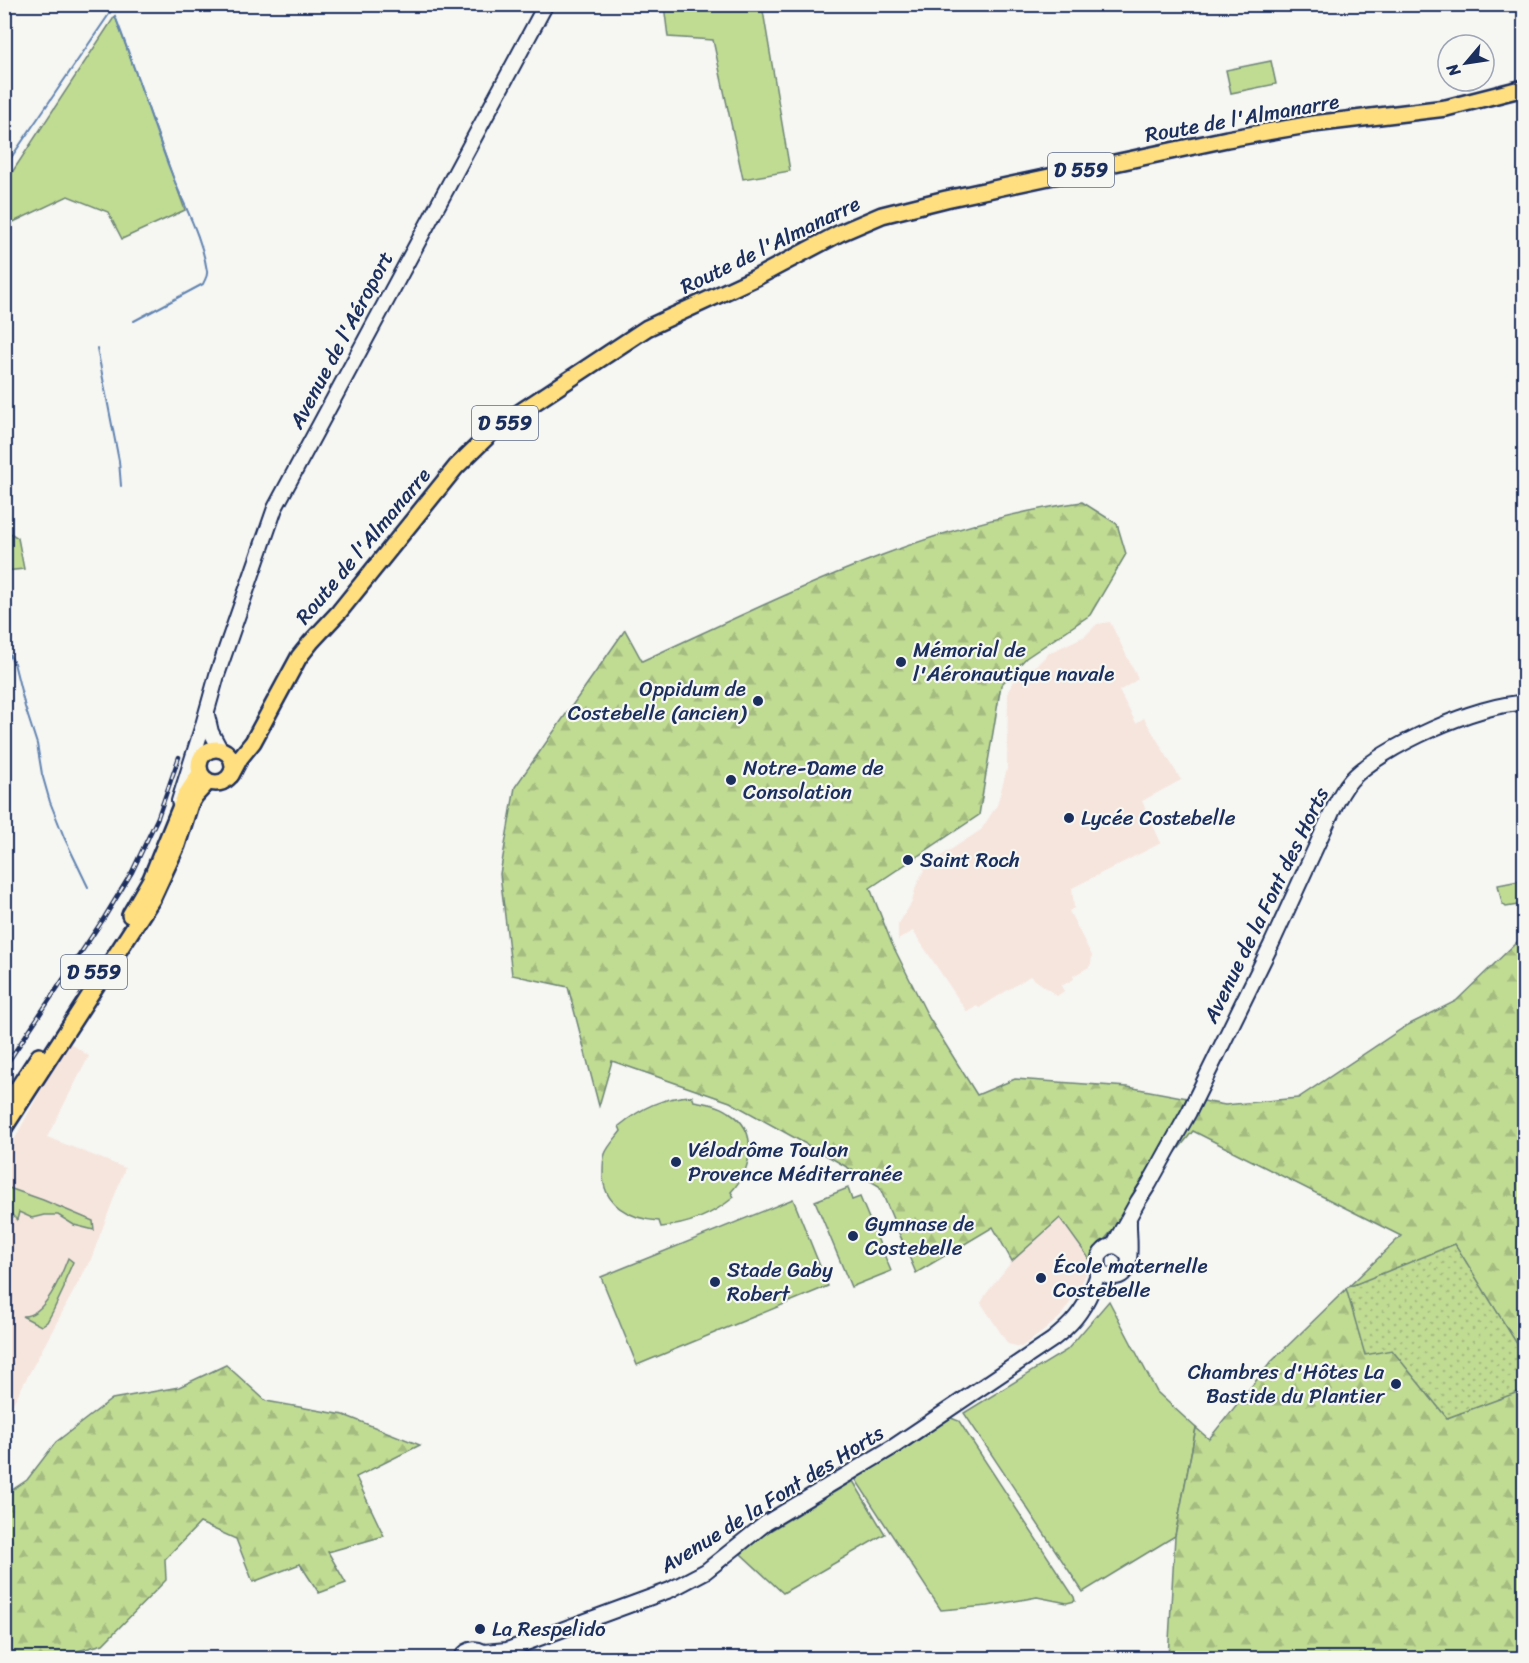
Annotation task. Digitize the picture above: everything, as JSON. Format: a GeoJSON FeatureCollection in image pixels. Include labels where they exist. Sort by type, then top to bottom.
{"type":"FeatureCollection","features":[{"type":"Feature","properties":{"kind":"main road","name":"Avenue de l'Aéroport"},"geometry":{"type":"LineString","coordinates":[[171,829],[217,675],[275,508],[546,4]]}},
{"type":"Feature","properties":{"kind":"main road","name":"Route de l'Almanarre"},"geometry":{"type":"LineString","coordinates":[[231,775],[240,758],[253,742],[299,657],[339,612],[430,498],[472,450],[511,418],[647,327],[758,277],[872,218],[910,207],[1259,134],[1313,124],[1416,113],[1524,88]]}},
{"type":"Feature","properties":{"kind":"main road","name":"Avenue de la Font des Horts"},"geometry":{"type":"LineString","coordinates":[[1113,1246],[1189,1112],[1271,945],[1332,812],[1350,781],[1380,757],[1430,730],[1485,709],[1524,703]]}},
{"type":"Feature","properties":{"kind":"main road"},"geometry":{"type":"LineString","coordinates":[[207,711],[211,732],[222,750]]}},
{"type":"Feature","properties":{"kind":"main road","name":"Avenue de l'Aéroport"},"geometry":{"type":"LineString","coordinates":[[203,725],[203,754]]}},
{"type":"Feature","properties":{"kind":"main road","name":"Route de l'Almanarre"},"geometry":{"type":"LineString","coordinates":[[222,750],[241,745],[259,730]]}},
{"type":"Feature","properties":{"kind":"main road"},"geometry":{"type":"LineString","coordinates":[[211,749],[222,750],[229,754],[233,765],[231,775],[223,782],[213,783],[204,777],[199,761],[203,754],[211,749]]}},
{"type":"Feature","properties":{"kind":"main road","name":"D 559"},"geometry":{"type":"LineString","coordinates":[[4,1109],[132,913],[151,879],[184,796],[204,777]]}},
{"type":"Feature","properties":{"kind":"main road","name":"D 559"},"geometry":{"type":"LineString","coordinates":[[4,1128],[152,899],[177,845],[190,804],[204,777]]}},
{"type":"Feature","properties":{"kind":"main road","name":"Avenue de la Font des Horts"},"geometry":{"type":"LineString","coordinates":[[1129,1219],[1129,1258]]}},
{"type":"Feature","properties":{"kind":"main road"},"geometry":{"type":"LineString","coordinates":[[1113,1246],[1123,1249],[1129,1258],[1129,1267],[1120,1276],[1104,1275],[1098,1266],[1101,1253],[1113,1246]]}},
{"type":"Feature","properties":{"kind":"main road","name":"Avenue de la Font des Horts"},"geometry":{"type":"LineString","coordinates":[[461,1658],[465,1653],[478,1649],[487,1655],[503,1654],[670,1590],[706,1571],[751,1533],[893,1447],[1061,1333],[1084,1308],[1098,1274],[1098,1266]]}},
{"type":"Feature","properties":{"kind":"main road","name":"Avenue de la Font des Horts"},"geometry":{"type":"LineString","coordinates":[[1089,1297],[1102,1282],[1111,1277]]}},
{"type":"Feature","properties":{"kind":"shaded area","name":"Lycée Costebelle"},"geometry":{"type":"Polygon","coordinates":[[[1110,622],[1138,679],[1119,691],[1136,723],[1144,718],[1181,780],[1142,801],[1161,843],[1072,888],[1074,908],[1069,911],[1092,956],[1089,967],[1061,986],[1064,991],[1057,996],[1030,976],[979,1008],[977,1006],[967,1012],[913,931],[898,940],[898,925],[912,902],[916,886],[924,870],[981,830],[997,805],[1007,769],[1008,691],[1014,681],[1037,665],[1049,653],[1085,636],[1097,624],[1110,622]]]}},
{"type":"Feature","properties":{"kind":"shaded area"},"geometry":{"type":"Polygon","coordinates":[[[67,1041],[89,1056],[47,1137],[125,1168],[91,1259],[5,1418],[5,1157],[67,1041]]]}},
{"type":"Feature","properties":{"kind":"shaded area","name":"École maternelle Costebelle"},"geometry":{"type":"Polygon","coordinates":[[[1060,1218],[1088,1257],[1090,1265],[1078,1291],[1060,1317],[1021,1347],[1008,1344],[981,1303],[1012,1261],[1060,1218]]]}},
{"type":"Feature","properties":{"kind":"green space"},"geometry":{"type":"Polygon","coordinates":[[[664,5],[762,5],[790,171],[743,179],[713,40],[668,37],[664,5]]]}},
{"type":"Feature","properties":{"kind":"green space"},"geometry":{"type":"Polygon","coordinates":[[[115,16],[185,210],[122,239],[108,212],[68,196],[5,226],[5,183],[115,16]]]}},
{"type":"Feature","properties":{"kind":"green space"},"geometry":{"type":"Polygon","coordinates":[[[1271,61],[1276,84],[1231,93],[1226,70],[1271,61]]]}},
{"type":"Feature","properties":{"kind":"green space"},"geometry":{"type":"Polygon","coordinates":[[[1082,502],[1117,524],[1126,554],[1090,615],[1026,658],[1001,685],[979,815],[870,888],[892,944],[929,1018],[977,1095],[1015,1079],[1128,1087],[1225,1105],[1298,1098],[1406,1026],[1456,1001],[1517,942],[1524,942],[1524,1658],[1168,1658],[1175,1536],[1196,1428],[1209,1439],[1271,1362],[1401,1236],[1193,1131],[1101,1244],[1090,1265],[1088,1257],[1060,1218],[1012,1261],[993,1227],[916,1273],[879,1186],[730,1102],[612,1061],[599,1106],[568,987],[512,975],[500,874],[515,787],[625,630],[642,661],[802,588],[912,544],[1024,512],[1082,502]]]}},
{"type":"Feature","properties":{"kind":"green space"},"geometry":{"type":"Polygon","coordinates":[[[4,529],[18,538],[24,569],[5,571],[4,529]]]}},
{"type":"Feature","properties":{"kind":"green space"},"geometry":{"type":"Polygon","coordinates":[[[1524,880],[1524,904],[1506,907],[1502,903],[1498,885],[1524,880]]]}},
{"type":"Feature","properties":{"kind":"green space","name":"Vélodrôme Toulon Provence Méditerranée"},"geometry":{"type":"Polygon","coordinates":[[[692,1096],[694,1101],[721,1108],[739,1120],[749,1140],[748,1162],[731,1192],[734,1197],[726,1203],[709,1214],[691,1221],[661,1227],[659,1221],[628,1213],[613,1201],[604,1183],[604,1156],[621,1131],[619,1126],[636,1114],[662,1101],[692,1096]]]}},
{"type":"Feature","properties":{"kind":"green space"},"geometry":{"type":"Polygon","coordinates":[[[9,1188],[93,1221],[94,1230],[74,1225],[58,1215],[32,1218],[19,1212],[17,1220],[5,1208],[9,1188]]]}},
{"type":"Feature","properties":{"kind":"green space","name":"Gymnase de Costebelle"},"geometry":{"type":"Polygon","coordinates":[[[848,1188],[852,1200],[860,1197],[891,1271],[851,1287],[815,1201],[848,1188]]]}},
{"type":"Feature","properties":{"kind":"green space","name":"Stade Gaby Robert"},"geometry":{"type":"Polygon","coordinates":[[[793,1199],[828,1286],[637,1365],[601,1277],[793,1199]]]}},
{"type":"Feature","properties":{"kind":"green space"},"geometry":{"type":"Polygon","coordinates":[[[1455,1244],[1524,1355],[1524,1390],[1447,1418],[1392,1350],[1365,1355],[1346,1288],[1455,1244]]]}},
{"type":"Feature","properties":{"kind":"green space"},"geometry":{"type":"Polygon","coordinates":[[[68,1258],[73,1262],[64,1288],[47,1322],[41,1326],[22,1316],[30,1315],[45,1303],[68,1258]]]}},
{"type":"Feature","properties":{"kind":"green space"},"geometry":{"type":"Polygon","coordinates":[[[1109,1301],[1157,1392],[1196,1428],[1175,1536],[1083,1592],[964,1413],[1067,1350],[1109,1301]]]}},
{"type":"Feature","properties":{"kind":"green space"},"geometry":{"type":"Polygon","coordinates":[[[226,1365],[266,1401],[344,1415],[420,1445],[356,1477],[384,1536],[328,1552],[346,1583],[319,1593],[300,1564],[253,1582],[236,1539],[200,1523],[165,1559],[166,1580],[103,1644],[53,1658],[5,1658],[4,1496],[27,1480],[56,1442],[112,1399],[179,1387],[226,1365]]]}},
{"type":"Feature","properties":{"kind":"green space"},"geometry":{"type":"Polygon","coordinates":[[[951,1418],[959,1421],[1075,1601],[1067,1603],[1037,1597],[988,1606],[941,1610],[856,1480],[858,1476],[899,1453],[951,1418]]]}},
{"type":"Feature","properties":{"kind":"green space"},"geometry":{"type":"Polygon","coordinates":[[[853,1481],[885,1534],[783,1593],[741,1554],[763,1535],[853,1481]]]}},
{"type":"Feature","properties":{"kind":"waterway"},"geometry":{"type":"LineString","coordinates":[[4,168],[116,4]]}},
{"type":"Feature","properties":{"kind":"waterway"},"geometry":{"type":"LineString","coordinates":[[115,16],[171,172],[197,233],[207,273],[203,284],[134,321]]}},
{"type":"Feature","properties":{"kind":"waterway"},"geometry":{"type":"LineString","coordinates":[[97,348],[119,461],[121,486]]}},
{"type":"Feature","properties":{"kind":"waterway"},"geometry":{"type":"LineString","coordinates":[[4,644],[14,663],[37,744],[50,802],[88,887]]}},
{"type":"Feature","properties":{"kind":"waterway"},"geometry":{"type":"LineString","coordinates":[[4,666],[10,655]]}},
{"type":"Feature","properties":{"kind":"railway"},"geometry":{"type":"LineString","coordinates":[[4,1068],[132,872],[158,817],[179,757]]}},
{"type":"Feature","properties":{"kind":"place","name":"Mémorial de l'Aéronautique navale"},"geometry":{"type":"Point","coordinates":[901,662]}},
{"type":"Feature","properties":{"kind":"place","name":"Oppidum de Costebelle (ancien)"},"geometry":{"type":"Point","coordinates":[758,701]}},
{"type":"Feature","properties":{"kind":"place","name":"Notre-Dame de Consolation"},"geometry":{"type":"Point","coordinates":[731,780]}},
{"type":"Feature","properties":{"kind":"place","name":"Lycée Costebelle"},"geometry":{"type":"Point","coordinates":[1069,818]}},
{"type":"Feature","properties":{"kind":"place","name":"Saint Roch"},"geometry":{"type":"Point","coordinates":[908,860]}},
{"type":"Feature","properties":{"kind":"place","name":"Vélodrôme Toulon Provence Méditerranée"},"geometry":{"type":"Point","coordinates":[676,1162]}},
{"type":"Feature","properties":{"kind":"place","name":"Gymnase de Costebelle"},"geometry":{"type":"Point","coordinates":[853,1236]}},
{"type":"Feature","properties":{"kind":"place","name":"École maternelle Costebelle"},"geometry":{"type":"Point","coordinates":[1041,1278]}},
{"type":"Feature","properties":{"kind":"place","name":"Stade Gaby Robert"},"geometry":{"type":"Point","coordinates":[715,1282]}},
{"type":"Feature","properties":{"kind":"place","name":"Chambres d'Hôtes La Bastide du Plantier"},"geometry":{"type":"Point","coordinates":[1396,1384]}},
{"type":"Feature","properties":{"kind":"place","name":"La Respelido"},"geometry":{"type":"Point","coordinates":[480,1629]}}]}
